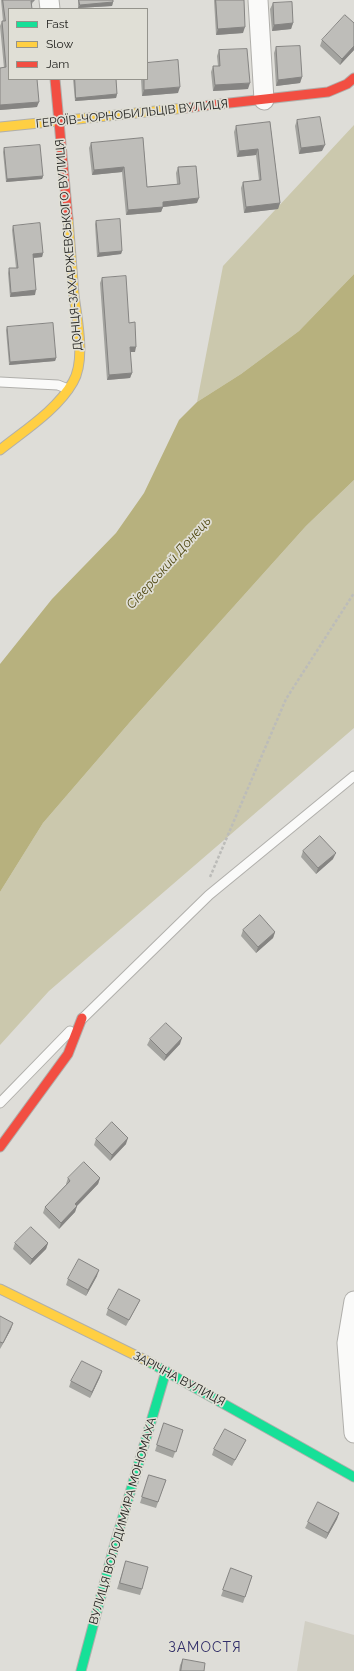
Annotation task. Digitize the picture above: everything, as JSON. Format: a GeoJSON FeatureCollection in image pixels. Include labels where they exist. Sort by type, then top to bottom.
{"type":"FeatureCollection","features":[{"type":"Feature","properties":{"kind":"street"},"geometry":{"type":"LineString","coordinates":[[258,0],[264,100]]}},
{"type":"Feature","properties":{"kind":"street","name":"ГЕРОЇВ-ЧОРНОБИЛЬЦІВ ВУЛИЦЯ"},"geometry":{"type":"LineString","coordinates":[[0,127],[328,92],[347,84],[354,78]]}},
{"type":"Feature","properties":{"kind":"street","name":"ДОНЦЯ-ЗАХАРЖЕВСЬКОГО ВУЛИЦЯ"},"geometry":{"type":"LineString","coordinates":[[0,450],[63,397],[74,380],[78,363],[79,346],[55,80]]}},
{"type":"Feature","properties":{"kind":"street"},"geometry":{"type":"LineString","coordinates":[[0,1147],[68,1054],[82,1018]]}},
{"type":"Feature","properties":{"kind":"street","name":"ЗАРІЧНА ВУЛИЦЯ"},"geometry":{"type":"LineString","coordinates":[[0,1289],[166,1371],[354,1477]]}},
{"type":"Feature","properties":{"kind":"street"},"geometry":{"type":"LineString","coordinates":[[354,1301],[347,1342],[354,1433]]}},
{"type":"Feature","properties":{"kind":"street","name":"ВУЛИЦЯ ВОЛОДИМИРА МОНОМАХА"},"geometry":{"type":"LineString","coordinates":[[81,1671],[114,1547],[166,1371]]}},
{"type":"Feature","properties":{"kind":"lane"},"geometry":{"type":"LineString","coordinates":[[0,382],[58,385],[68,389]]}},
{"type":"Feature","properties":{"kind":"lane"},"geometry":{"type":"LineString","coordinates":[[0,1103],[82,1018],[209,895],[354,776]]}},
{"type":"Feature","properties":{"kind":"path"},"geometry":{"type":"LineString","coordinates":[[209,895],[206,887],[286,699],[354,593]]}},
{"type":"Feature","properties":{"kind":"shaded area"},"geometry":{"type":"Polygon","coordinates":[[[354,125],[354,274],[299,331],[241,374],[197,402],[223,266],[354,125]]]}},
{"type":"Feature","properties":{"kind":"shaded area"},"geometry":{"type":"Polygon","coordinates":[[[354,480],[354,728],[49,991],[0,1045],[0,892],[43,823],[130,722],[306,526],[354,480]]]}},
{"type":"Feature","properties":{"kind":"shaded area"},"geometry":{"type":"Polygon","coordinates":[[[305,1621],[354,1635],[354,1671],[297,1671],[305,1621]]]}},
{"type":"Feature","properties":{"kind":"water","name":"Сіверський Донець"},"geometry":{"type":"Polygon","coordinates":[[[354,274],[354,480],[306,526],[130,722],[43,823],[0,892],[0,664],[52,599],[116,533],[144,493],[179,420],[197,402],[241,374],[299,331],[354,274]]]}},
{"type":"Feature","properties":{"kind":"building"},"geometry":{"type":"Polygon","coordinates":[[[3,0],[34,0],[31,1],[32,8],[8,8],[8,80],[37,80],[39,102],[0,105],[0,68],[6,67],[2,21],[5,21],[3,0]]]}},
{"type":"Feature","properties":{"kind":"building"},"geometry":{"type":"Polygon","coordinates":[[[79,0],[113,0],[113,2],[80,5],[79,0]]]}},
{"type":"Feature","properties":{"kind":"building"},"geometry":{"type":"Polygon","coordinates":[[[216,0],[244,0],[245,27],[218,29],[216,0]]]}},
{"type":"Feature","properties":{"kind":"building"},"geometry":{"type":"Polygon","coordinates":[[[292,2],[293,23],[274,25],[273,3],[292,2]]]}},
{"type":"Feature","properties":{"kind":"building"},"geometry":{"type":"Polygon","coordinates":[[[345,15],[354,23],[354,46],[342,59],[322,40],[345,15]]]}},
{"type":"Feature","properties":{"kind":"building"},"geometry":{"type":"Polygon","coordinates":[[[300,46],[302,77],[278,80],[276,47],[300,46]]]}},
{"type":"Feature","properties":{"kind":"building"},"geometry":{"type":"Polygon","coordinates":[[[247,49],[250,83],[215,85],[213,66],[220,66],[219,50],[247,49]]]}},
{"type":"Feature","properties":{"kind":"building"},"geometry":{"type":"Polygon","coordinates":[[[178,60],[180,87],[144,90],[144,80],[148,80],[148,63],[178,60]]]}},
{"type":"Feature","properties":{"kind":"building"},"geometry":{"type":"Polygon","coordinates":[[[75,80],[116,80],[117,94],[76,98],[75,80]]]}},
{"type":"Feature","properties":{"kind":"building"},"geometry":{"type":"Polygon","coordinates":[[[320,117],[325,145],[301,148],[297,120],[320,117]]]}},
{"type":"Feature","properties":{"kind":"building"},"geometry":{"type":"Polygon","coordinates":[[[270,122],[280,203],[246,207],[243,182],[261,180],[258,149],[239,151],[236,126],[270,122]]]}},
{"type":"Feature","properties":{"kind":"building"},"geometry":{"type":"Polygon","coordinates":[[[143,138],[147,187],[180,184],[178,167],[196,166],[199,198],[163,202],[163,207],[128,210],[124,167],[94,170],[91,143],[143,138]]]}},
{"type":"Feature","properties":{"kind":"building"},"geometry":{"type":"Polygon","coordinates":[[[40,145],[43,176],[7,179],[4,148],[40,145]]]}},
{"type":"Feature","properties":{"kind":"building"},"geometry":{"type":"Polygon","coordinates":[[[120,219],[122,251],[99,253],[96,221],[120,219]]]}},
{"type":"Feature","properties":{"kind":"building"},"geometry":{"type":"Polygon","coordinates":[[[40,223],[43,253],[33,254],[36,290],[11,293],[9,268],[18,268],[13,226],[40,223]]]}},
{"type":"Feature","properties":{"kind":"building"},"geometry":{"type":"Polygon","coordinates":[[[126,276],[129,323],[135,322],[136,347],[130,347],[132,373],[109,375],[102,278],[126,276]]]}},
{"type":"Feature","properties":{"kind":"building"},"geometry":{"type":"Polygon","coordinates":[[[53,323],[56,358],[10,362],[7,327],[53,323]]]}},
{"type":"Feature","properties":{"kind":"building"},"geometry":{"type":"Polygon","coordinates":[[[320,836],[336,853],[318,868],[303,851],[320,836]]]}},
{"type":"Feature","properties":{"kind":"building"},"geometry":{"type":"Polygon","coordinates":[[[260,915],[275,932],[258,947],[243,930],[260,915]]]}},
{"type":"Feature","properties":{"kind":"building"},"geometry":{"type":"Polygon","coordinates":[[[166,1023],[182,1038],[166,1055],[150,1039],[166,1023]]]}},
{"type":"Feature","properties":{"kind":"building"},"geometry":{"type":"Polygon","coordinates":[[[112,1122],[128,1138],[112,1155],[96,1139],[112,1122]]]}},
{"type":"Feature","properties":{"kind":"building"},"geometry":{"type":"Polygon","coordinates":[[[84,1162],[100,1178],[75,1204],[77,1206],[61,1223],[45,1207],[70,1181],[68,1178],[84,1162]]]}},
{"type":"Feature","properties":{"kind":"building"},"geometry":{"type":"Polygon","coordinates":[[[31,1227],[48,1243],[32,1259],[15,1243],[31,1227]]]}},
{"type":"Feature","properties":{"kind":"building"},"geometry":{"type":"Polygon","coordinates":[[[79,1259],[99,1270],[88,1290],[68,1279],[79,1259]]]}},
{"type":"Feature","properties":{"kind":"building"},"geometry":{"type":"Polygon","coordinates":[[[119,1289],[140,1300],[129,1320],[108,1309],[119,1289]]]}},
{"type":"Feature","properties":{"kind":"building"},"geometry":{"type":"Polygon","coordinates":[[[0,1316],[13,1323],[3,1343],[0,1342],[0,1316]]]}},
{"type":"Feature","properties":{"kind":"building"},"geometry":{"type":"Polygon","coordinates":[[[82,1361],[102,1371],[92,1392],[71,1381],[82,1361]]]}},
{"type":"Feature","properties":{"kind":"building"},"geometry":{"type":"Polygon","coordinates":[[[164,1423],[183,1430],[176,1452],[157,1445],[164,1423]]]}},
{"type":"Feature","properties":{"kind":"building"},"geometry":{"type":"Polygon","coordinates":[[[225,1429],[246,1440],[235,1460],[214,1449],[225,1429]]]}},
{"type":"Feature","properties":{"kind":"building"},"geometry":{"type":"Polygon","coordinates":[[[149,1475],[166,1480],[158,1502],[142,1497],[149,1475]]]}},
{"type":"Feature","properties":{"kind":"building"},"geometry":{"type":"Polygon","coordinates":[[[318,1502],[339,1513],[328,1533],[308,1522],[318,1502]]]}},
{"type":"Feature","properties":{"kind":"building"},"geometry":{"type":"Polygon","coordinates":[[[126,1561],[148,1567],[142,1589],[120,1583],[126,1561]]]}},
{"type":"Feature","properties":{"kind":"building"},"geometry":{"type":"Polygon","coordinates":[[[231,1568],[252,1576],[245,1597],[223,1590],[231,1568]]]}},
{"type":"Feature","properties":{"kind":"building"},"geometry":{"type":"Polygon","coordinates":[[[183,1659],[205,1663],[204,1671],[181,1671],[183,1659]]]}},
{"type":"Feature","properties":{"kind":"traffic: fast"},"geometry":{"type":"LineString","coordinates":[[149,1362],[354,1477]]}},
{"type":"Feature","properties":{"kind":"traffic: fast"},"geometry":{"type":"LineString","coordinates":[[81,1671],[114,1547],[166,1371]]}},
{"type":"Feature","properties":{"kind":"traffic: slow"},"geometry":{"type":"LineString","coordinates":[[0,127],[185,108]]}},
{"type":"Feature","properties":{"kind":"traffic: slow"},"geometry":{"type":"LineString","coordinates":[[0,450],[49,411],[66,392],[77,373],[80,339],[74,295],[68,219]]}},
{"type":"Feature","properties":{"kind":"traffic: slow"},"geometry":{"type":"LineString","coordinates":[[0,1289],[149,1362]]}},
{"type":"Feature","properties":{"kind":"traffic: jam"},"geometry":{"type":"LineString","coordinates":[[185,108],[328,92],[347,84],[354,78]]}},
{"type":"Feature","properties":{"kind":"traffic: jam"},"geometry":{"type":"LineString","coordinates":[[55,80],[68,219]]}},
{"type":"Feature","properties":{"kind":"traffic: jam"},"geometry":{"type":"LineString","coordinates":[[0,1147],[68,1054],[82,1018]]}},
{"type":"Feature","properties":{"kind":"district","name":"ЗАМОСТЯ"},"geometry":{"type":"Point","coordinates":[205,1648]}}]}
